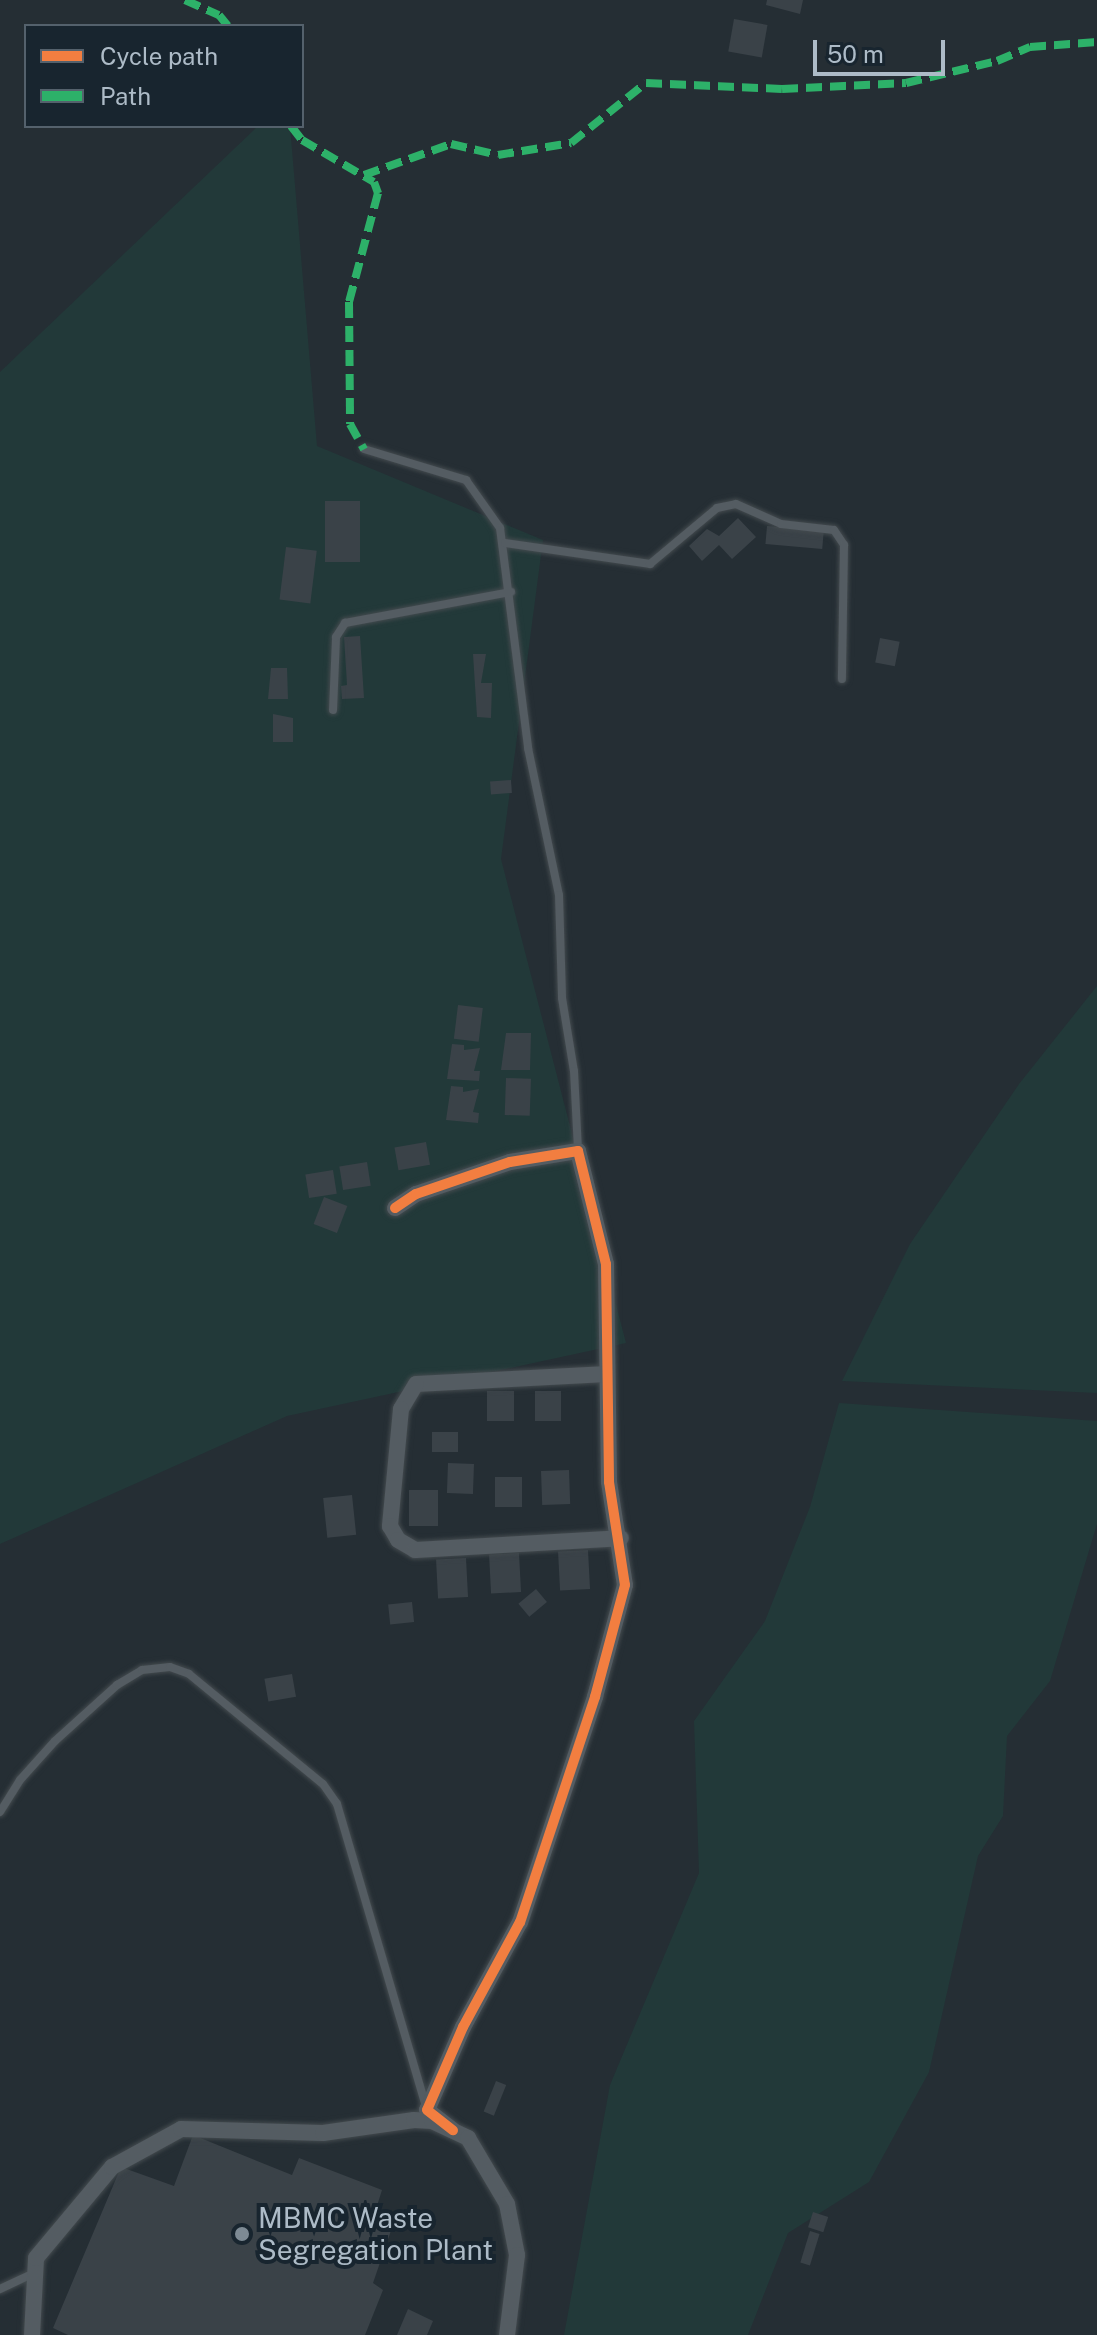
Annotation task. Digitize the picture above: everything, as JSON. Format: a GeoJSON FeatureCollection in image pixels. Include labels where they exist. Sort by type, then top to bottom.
{"type":"FeatureCollection","features":[{"type":"Feature","properties":{"kind":"street"},"geometry":{"type":"LineString","coordinates":[[395,1208],[416,1194],[510,1162],[578,1151],[604,1238],[609,1482],[621,1538],[625,1585],[617,1620],[520,1922],[463,2027],[427,2110],[468,2138],[507,2204],[517,2255],[507,2335]]}},
{"type":"Feature","properties":{"kind":"street"},"geometry":{"type":"LineString","coordinates":[[607,1374],[416,1384],[401,1409],[390,1526],[398,1540],[415,1550],[621,1538]]}},
{"type":"Feature","properties":{"kind":"street"},"geometry":{"type":"LineString","coordinates":[[32,2335],[32,2274],[36,2258],[112,2167],[181,2129],[323,2133],[414,2120],[453,2130]]}},
{"type":"Feature","properties":{"kind":"lane"},"geometry":{"type":"LineString","coordinates":[[364,449],[466,480],[505,543],[528,748],[559,895],[562,998],[574,1071],[578,1151]]}},
{"type":"Feature","properties":{"kind":"lane"},"geometry":{"type":"LineString","coordinates":[[505,543],[650,564],[717,508],[736,504],[781,524],[834,530],[844,545],[842,679]]}},
{"type":"Feature","properties":{"kind":"lane"},"geometry":{"type":"LineString","coordinates":[[333,710],[336,637],[345,623],[511,592]]}},
{"type":"Feature","properties":{"kind":"lane"},"geometry":{"type":"LineString","coordinates":[[0,1812],[20,1780],[55,1741],[117,1685],[142,1670],[170,1667],[189,1674],[323,1784],[337,1804],[427,2110]]}},
{"type":"Feature","properties":{"kind":"lane"},"geometry":{"type":"LineString","coordinates":[[0,2289],[32,2274]]}},
{"type":"Feature","properties":{"kind":"green space"},"geometry":{"type":"Polygon","coordinates":[[[256,128],[290,128],[317,446],[543,540],[501,859],[626,1343],[287,1416],[0,1544],[0,372],[256,128]]]}},
{"type":"Feature","properties":{"kind":"green space"},"geometry":{"type":"Polygon","coordinates":[[[1097,986],[1097,1393],[842,1381],[910,1244],[1019,1084],[1097,986]]]}},
{"type":"Feature","properties":{"kind":"green space"},"geometry":{"type":"Polygon","coordinates":[[[839,1403],[1097,1421],[1097,1524],[1050,1681],[1007,1736],[1003,1816],[978,1856],[929,2072],[869,2182],[788,2233],[748,2335],[564,2335],[610,2085],[699,1873],[694,1721],[765,1621],[810,1507],[839,1403]]]}},
{"type":"Feature","properties":{"kind":"building"},"geometry":{"type":"Polygon","coordinates":[[[767,0],[803,0],[800,14],[766,5],[767,0]]]}},
{"type":"Feature","properties":{"kind":"building"},"geometry":{"type":"Polygon","coordinates":[[[734,19],[767,25],[762,57],[728,51],[734,19]]]}},
{"type":"Feature","properties":{"kind":"building"},"geometry":{"type":"Polygon","coordinates":[[[325,501],[360,501],[360,562],[325,562],[325,501]]]}},
{"type":"Feature","properties":{"kind":"building"},"geometry":{"type":"Polygon","coordinates":[[[738,518],[756,537],[732,559],[719,545],[702,561],[689,546],[707,529],[719,536],[738,518]]]}},
{"type":"Feature","properties":{"kind":"building"},"geometry":{"type":"Polygon","coordinates":[[[767,526],[824,531],[822,549],[765,544],[767,526]]]}},
{"type":"Feature","properties":{"kind":"building"},"geometry":{"type":"Polygon","coordinates":[[[286,547],[317,551],[310,603],[280,600],[286,547]]]}},
{"type":"Feature","properties":{"kind":"building"},"geometry":{"type":"Polygon","coordinates":[[[360,636],[364,698],[342,699],[341,686],[347,685],[344,637],[360,636]]]}},
{"type":"Feature","properties":{"kind":"building"},"geometry":{"type":"Polygon","coordinates":[[[880,638],[900,642],[895,666],[875,663],[880,638]]]}},
{"type":"Feature","properties":{"kind":"building"},"geometry":{"type":"Polygon","coordinates":[[[473,654],[486,654],[481,683],[492,683],[491,718],[477,717],[473,654]]]}},
{"type":"Feature","properties":{"kind":"building"},"geometry":{"type":"Polygon","coordinates":[[[271,668],[287,668],[288,699],[268,699],[271,668]]]}},
{"type":"Feature","properties":{"kind":"building"},"geometry":{"type":"Polygon","coordinates":[[[273,714],[293,718],[293,742],[273,742],[273,714]]]}},
{"type":"Feature","properties":{"kind":"building"},"geometry":{"type":"Polygon","coordinates":[[[511,780],[512,793],[491,794],[490,781],[511,780]]]}},
{"type":"Feature","properties":{"kind":"building"},"geometry":{"type":"Polygon","coordinates":[[[458,1005],[483,1008],[479,1042],[454,1039],[458,1005]]]}},
{"type":"Feature","properties":{"kind":"building"},"geometry":{"type":"Polygon","coordinates":[[[506,1033],[531,1033],[530,1070],[501,1070],[506,1033]]]}},
{"type":"Feature","properties":{"kind":"building"},"geometry":{"type":"Polygon","coordinates":[[[452,1044],[464,1045],[464,1050],[480,1048],[474,1071],[480,1071],[479,1081],[447,1079],[452,1044]]]}},
{"type":"Feature","properties":{"kind":"building"},"geometry":{"type":"Polygon","coordinates":[[[506,1078],[531,1079],[530,1116],[505,1115],[506,1078]]]}},
{"type":"Feature","properties":{"kind":"building"},"geometry":{"type":"Polygon","coordinates":[[[451,1086],[463,1087],[463,1092],[479,1089],[473,1112],[479,1113],[478,1123],[446,1120],[451,1086]]]}},
{"type":"Feature","properties":{"kind":"building"},"geometry":{"type":"Polygon","coordinates":[[[426,1142],[430,1165],[398,1170],[394,1148],[426,1142]]]}},
{"type":"Feature","properties":{"kind":"building"},"geometry":{"type":"Polygon","coordinates":[[[367,1162],[371,1186],[343,1190],[339,1166],[367,1162]]]}},
{"type":"Feature","properties":{"kind":"building"},"geometry":{"type":"Polygon","coordinates":[[[333,1170],[337,1194],[309,1198],[305,1174],[333,1170]]]}},
{"type":"Feature","properties":{"kind":"building"},"geometry":{"type":"Polygon","coordinates":[[[324,1197],[347,1206],[337,1233],[314,1224],[324,1197]]]}},
{"type":"Feature","properties":{"kind":"building"},"geometry":{"type":"Polygon","coordinates":[[[487,1391],[514,1391],[514,1421],[487,1421],[487,1391]]]}},
{"type":"Feature","properties":{"kind":"building"},"geometry":{"type":"Polygon","coordinates":[[[535,1391],[561,1391],[561,1421],[535,1421],[535,1391]]]}},
{"type":"Feature","properties":{"kind":"building"},"geometry":{"type":"Polygon","coordinates":[[[432,1432],[458,1432],[458,1452],[432,1452],[432,1432]]]}},
{"type":"Feature","properties":{"kind":"building"},"geometry":{"type":"Polygon","coordinates":[[[448,1463],[474,1464],[473,1494],[447,1493],[448,1463]]]}},
{"type":"Feature","properties":{"kind":"building"},"geometry":{"type":"Polygon","coordinates":[[[569,1470],[570,1504],[542,1505],[541,1471],[569,1470]]]}},
{"type":"Feature","properties":{"kind":"building"},"geometry":{"type":"Polygon","coordinates":[[[495,1477],[522,1477],[522,1507],[495,1507],[495,1477]]]}},
{"type":"Feature","properties":{"kind":"building"},"geometry":{"type":"Polygon","coordinates":[[[409,1490],[438,1490],[438,1526],[409,1526],[409,1490]]]}},
{"type":"Feature","properties":{"kind":"building"},"geometry":{"type":"Polygon","coordinates":[[[352,1495],[356,1535],[327,1538],[323,1498],[352,1495]]]}},
{"type":"Feature","properties":{"kind":"building"},"geometry":{"type":"Polygon","coordinates":[[[588,1550],[590,1589],[560,1591],[558,1552],[588,1550]]]}},
{"type":"Feature","properties":{"kind":"building"},"geometry":{"type":"Polygon","coordinates":[[[519,1553],[521,1592],[491,1594],[489,1555],[519,1553]]]}},
{"type":"Feature","properties":{"kind":"building"},"geometry":{"type":"Polygon","coordinates":[[[466,1558],[468,1597],[438,1599],[436,1560],[466,1558]]]}},
{"type":"Feature","properties":{"kind":"building"},"geometry":{"type":"Polygon","coordinates":[[[536,1589],[547,1602],[529,1617],[518,1604],[536,1589]]]}},
{"type":"Feature","properties":{"kind":"building"},"geometry":{"type":"Polygon","coordinates":[[[412,1602],[414,1622],[390,1624],[388,1605],[412,1602]]]}},
{"type":"Feature","properties":{"kind":"building"},"geometry":{"type":"Polygon","coordinates":[[[292,1674],[296,1697],[268,1702],[264,1679],[292,1674]]]}},
{"type":"Feature","properties":{"kind":"building"},"geometry":{"type":"Polygon","coordinates":[[[496,2081],[506,2085],[494,2116],[484,2112],[496,2081]]]}},
{"type":"Feature","properties":{"kind":"building","name":"MBMC Waste Segregation Plant"},"geometry":{"type":"Polygon","coordinates":[[[193,2135],[292,2175],[299,2158],[382,2190],[376,2209],[395,2219],[373,2283],[383,2290],[365,2335],[68,2335],[53,2328],[121,2167],[174,2186],[193,2135]]]}},
{"type":"Feature","properties":{"kind":"building"},"geometry":{"type":"Polygon","coordinates":[[[813,2212],[828,2217],[823,2232],[808,2227],[813,2212]]]}},
{"type":"Feature","properties":{"kind":"building"},"geometry":{"type":"Polygon","coordinates":[[[810,2231],[820,2234],[810,2265],[800,2263],[810,2231]]]}},
{"type":"Feature","properties":{"kind":"building"},"geometry":{"type":"Polygon","coordinates":[[[408,2309],[433,2321],[427,2335],[397,2335],[408,2309]]]}},
{"type":"Feature","properties":{"kind":"marked path"},"geometry":{"type":"LineString","coordinates":[[185,0],[219,15],[226,24]]}},
{"type":"Feature","properties":{"kind":"marked path"},"geometry":{"type":"LineString","coordinates":[[364,175],[451,144],[498,155],[571,143],[646,83],[782,89],[906,83],[997,61],[1030,47],[1097,42]]}},
{"type":"Feature","properties":{"kind":"marked path"},"geometry":{"type":"LineString","coordinates":[[293,128],[302,140],[374,182],[378,193],[349,302],[350,424],[364,449]]}},
{"type":"Feature","properties":{"kind":"cycle path"},"geometry":{"type":"LineString","coordinates":[[395,1208],[416,1194],[510,1162],[578,1151],[606,1264],[609,1482],[625,1585],[595,1697],[520,1922],[463,2027],[427,2110],[453,2130]]}},
{"type":"Feature","properties":{"kind":"place","name":"MBMC Waste Segregation Plant"},"geometry":{"type":"Point","coordinates":[242,2234]}}]}
